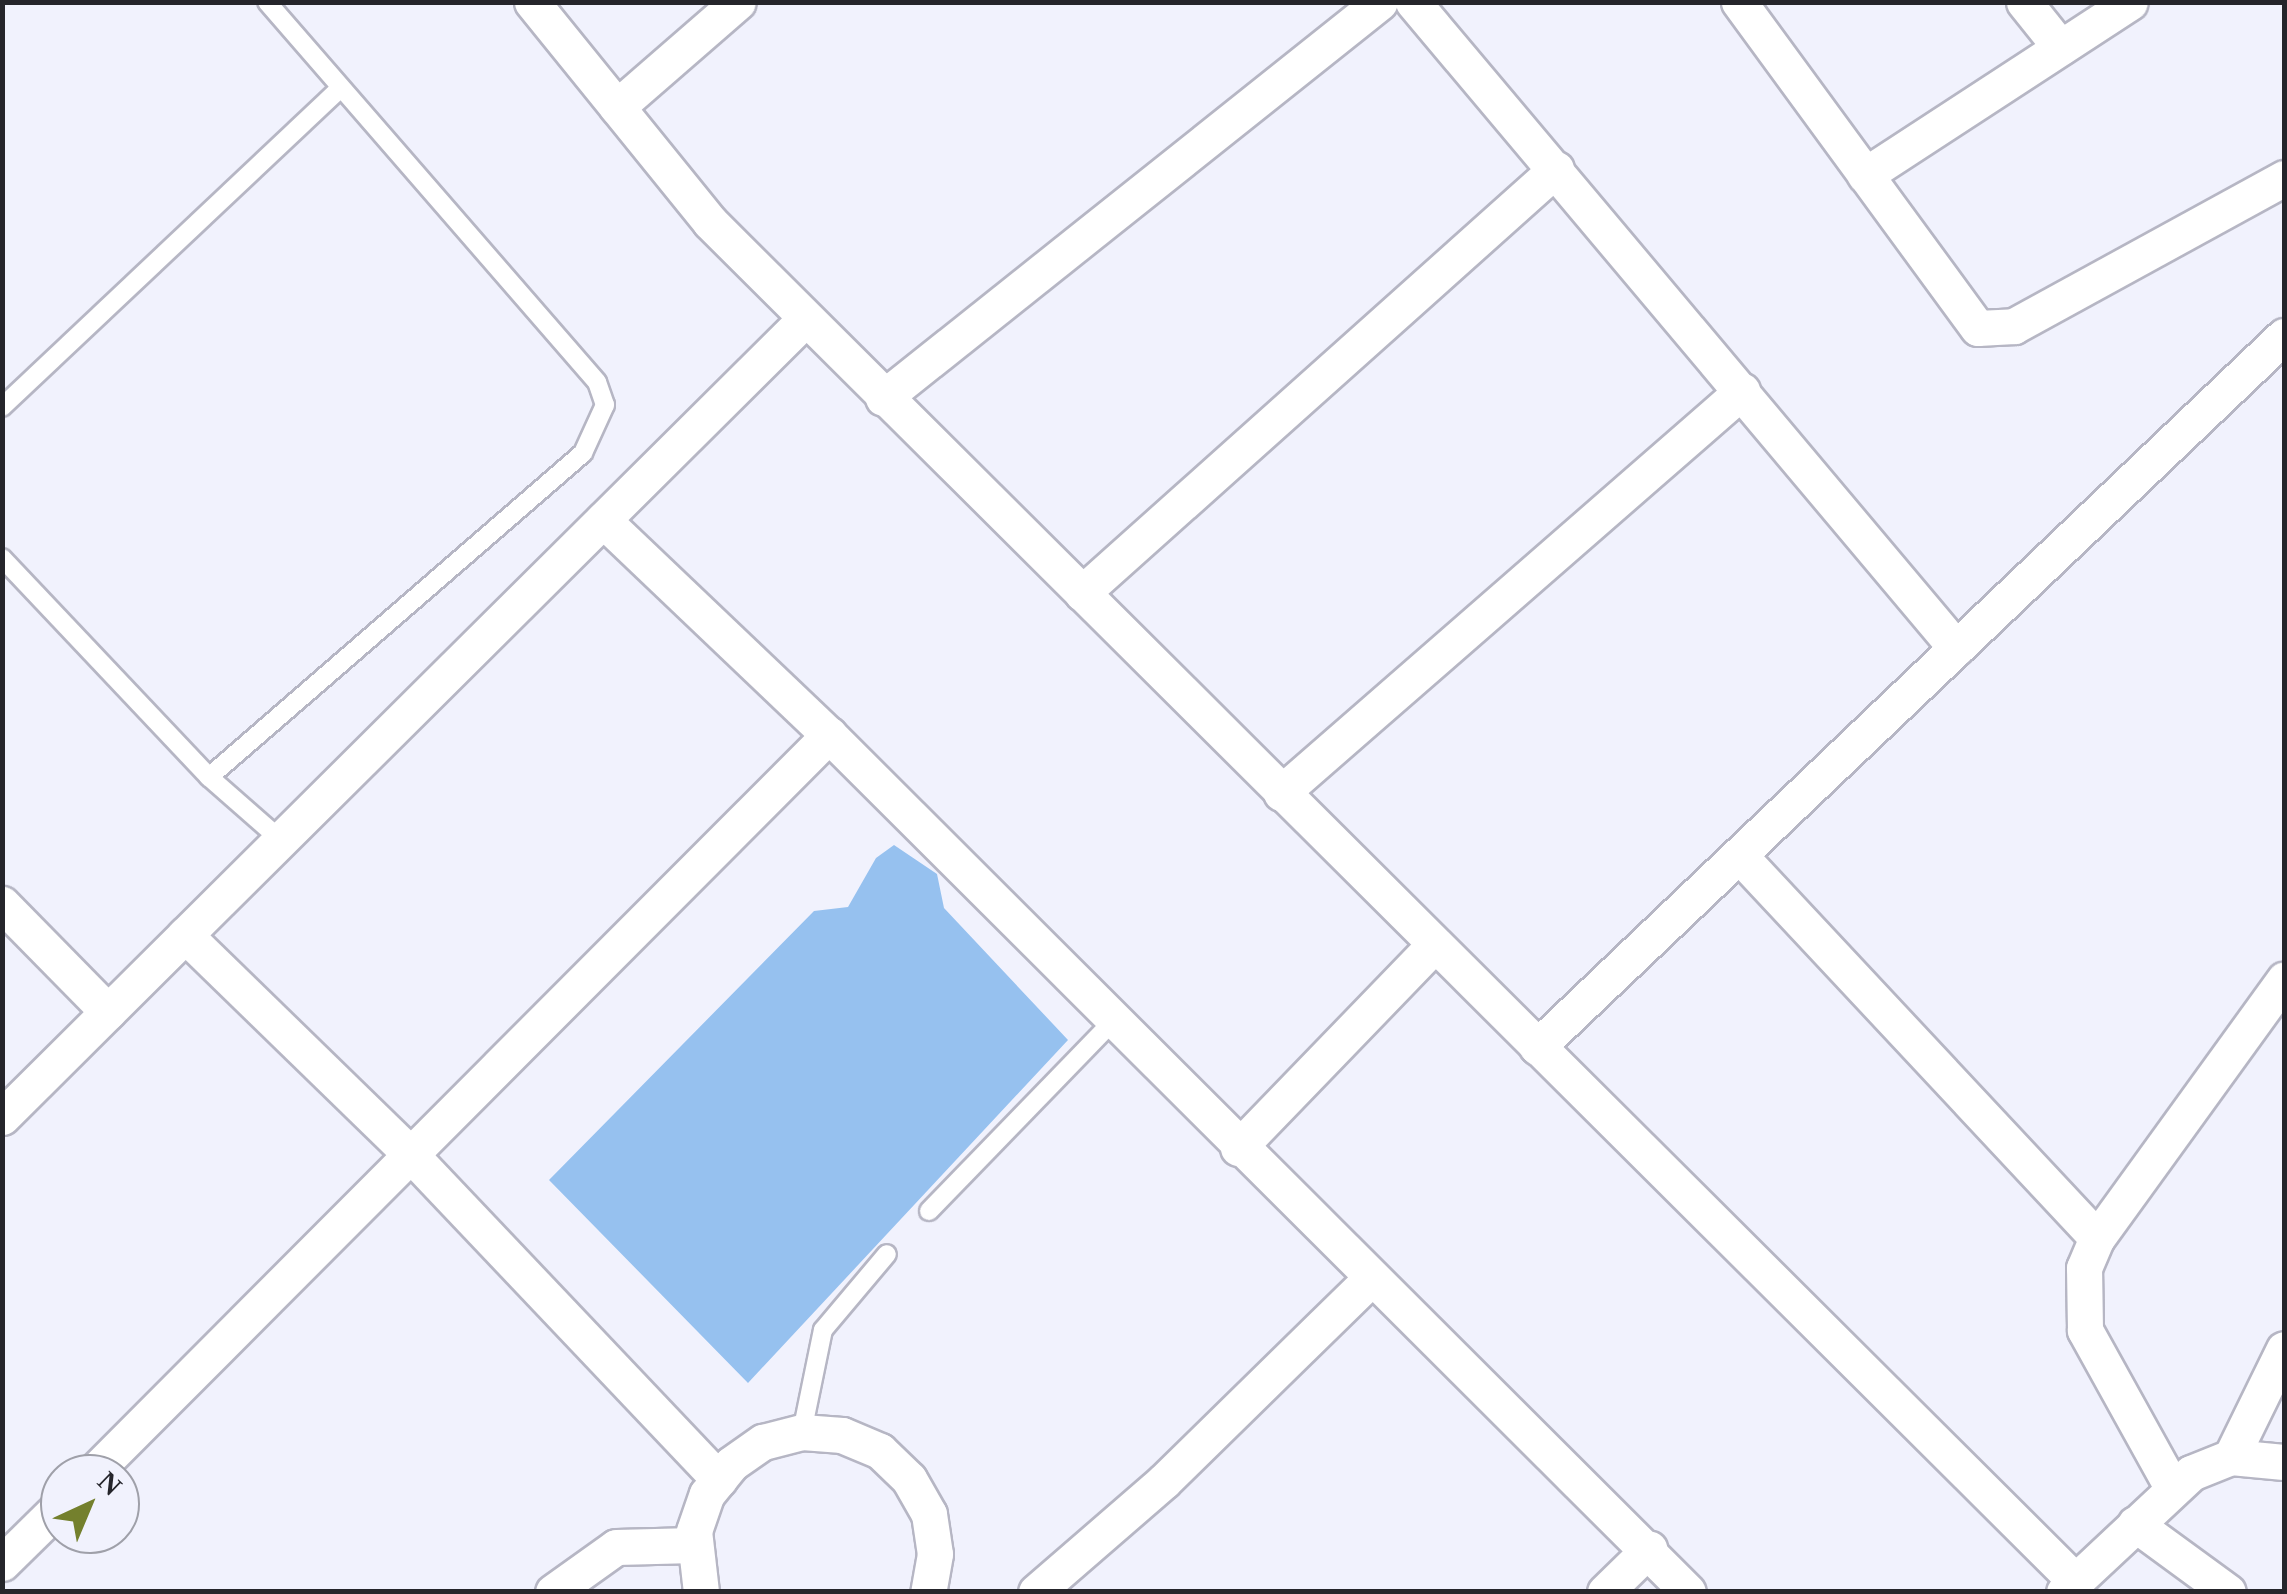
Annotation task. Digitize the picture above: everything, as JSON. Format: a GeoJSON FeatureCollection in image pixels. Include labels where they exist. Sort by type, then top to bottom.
{"type":"FeatureCollection","features":[{"type":"Feature","properties":{"kind":"street"},"geometry":{"type":"LineString","coordinates":[[532,2],[710,222],[2069,1586],[2173,1489],[2231,1456],[2284,1349]]}},
{"type":"Feature","properties":{"kind":"street"},"geometry":{"type":"LineString","coordinates":[[617,108],[738,2]]}},
{"type":"Feature","properties":{"kind":"street"},"geometry":{"type":"LineString","coordinates":[[883,398],[1380,2]]}},
{"type":"Feature","properties":{"kind":"street"},"geometry":{"type":"LineString","coordinates":[[1413,2],[1956,648]]}},
{"type":"Feature","properties":{"kind":"street"},"geometry":{"type":"LineString","coordinates":[[1738,2],[1978,328],[1995,332],[2284,178]]}},
{"type":"Feature","properties":{"kind":"street"},"geometry":{"type":"LineString","coordinates":[[2024,2],[2060,47]]}},
{"type":"Feature","properties":{"kind":"street"},"geometry":{"type":"LineString","coordinates":[[1866,176],[2130,2]]}},
{"type":"Feature","properties":{"kind":"street"},"geometry":{"type":"LineString","coordinates":[[1082,594],[1556,170]]}},
{"type":"Feature","properties":{"kind":"street"},"geometry":{"type":"LineString","coordinates":[[2,1117],[806,318]]}},
{"type":"Feature","properties":{"kind":"street"},"geometry":{"type":"LineString","coordinates":[[1536,1047],[2284,336]]}},
{"type":"Feature","properties":{"kind":"street"},"geometry":{"type":"LineString","coordinates":[[1281,793],[1742,391]]}},
{"type":"Feature","properties":{"kind":"street"},"geometry":{"type":"LineString","coordinates":[[603,520],[829,734],[1369,1280],[1688,1592]]}},
{"type":"Feature","properties":{"kind":"street"},"geometry":{"type":"LineString","coordinates":[[112,1454],[829,734]]}},
{"type":"Feature","properties":{"kind":"street"},"geometry":{"type":"LineString","coordinates":[[1739,854],[2097,1238]]}},
{"type":"Feature","properties":{"kind":"street"},"geometry":{"type":"LineString","coordinates":[[2,904],[108,1012]]}},
{"type":"Feature","properties":{"kind":"street"},"geometry":{"type":"LineString","coordinates":[[185,935],[412,1156],[719,1478]]}},
{"type":"Feature","properties":{"kind":"street"},"geometry":{"type":"LineString","coordinates":[[1238,1148],[1434,946]]}},
{"type":"Feature","properties":{"kind":"street"},"geometry":{"type":"LineString","coordinates":[[2173,1489],[2086,1330],[2080,1298],[2097,1238],[2284,980]]}},
{"type":"Feature","properties":{"kind":"street"},"geometry":{"type":"LineString","coordinates":[[1036,1592],[1164,1482],[1369,1280]]}},
{"type":"Feature","properties":{"kind":"street"},"geometry":{"type":"LineString","coordinates":[[701,1592],[694,1545],[706,1494],[719,1478],[763,1442],[802,1432],[842,1435],[880,1451],[910,1478],[929,1514],[935,1554],[928,1592]]}},
{"type":"Feature","properties":{"kind":"street"},"geometry":{"type":"LineString","coordinates":[[2231,1456],[2284,1462]]}},
{"type":"Feature","properties":{"kind":"street"},"geometry":{"type":"LineString","coordinates":[[2136,1524],[2228,1592]]}},
{"type":"Feature","properties":{"kind":"street"},"geometry":{"type":"LineString","coordinates":[[2,1563],[40,1526]]}},
{"type":"Feature","properties":{"kind":"street"},"geometry":{"type":"LineString","coordinates":[[554,1592],[616,1547],[694,1545]]}},
{"type":"Feature","properties":{"kind":"street"},"geometry":{"type":"LineString","coordinates":[[1605,1592],[1648,1549]]}},
{"type":"Feature","properties":{"kind":"lane"},"geometry":{"type":"LineString","coordinates":[[209,777],[583,452],[605,405],[597,382],[267,2]]}},
{"type":"Feature","properties":{"kind":"lane"},"geometry":{"type":"LineString","coordinates":[[2,407],[342,88]]}},
{"type":"Feature","properties":{"kind":"lane"},"geometry":{"type":"LineString","coordinates":[[2,558],[209,777],[281,840]]}},
{"type":"Feature","properties":{"kind":"lane"},"geometry":{"type":"LineString","coordinates":[[929,1211],[1113,1022]]}},
{"type":"Feature","properties":{"kind":"lane"},"geometry":{"type":"LineString","coordinates":[[802,1432],[823,1330],[887,1254]]}},
{"type":"Feature","properties":{"kind":"building"},"geometry":{"type":"Polygon","coordinates":[[[894,845],[937,874],[944,908],[1068,1040],[748,1383],[549,1180],[814,911],[848,907],[876,858],[894,845]]]}}]}
